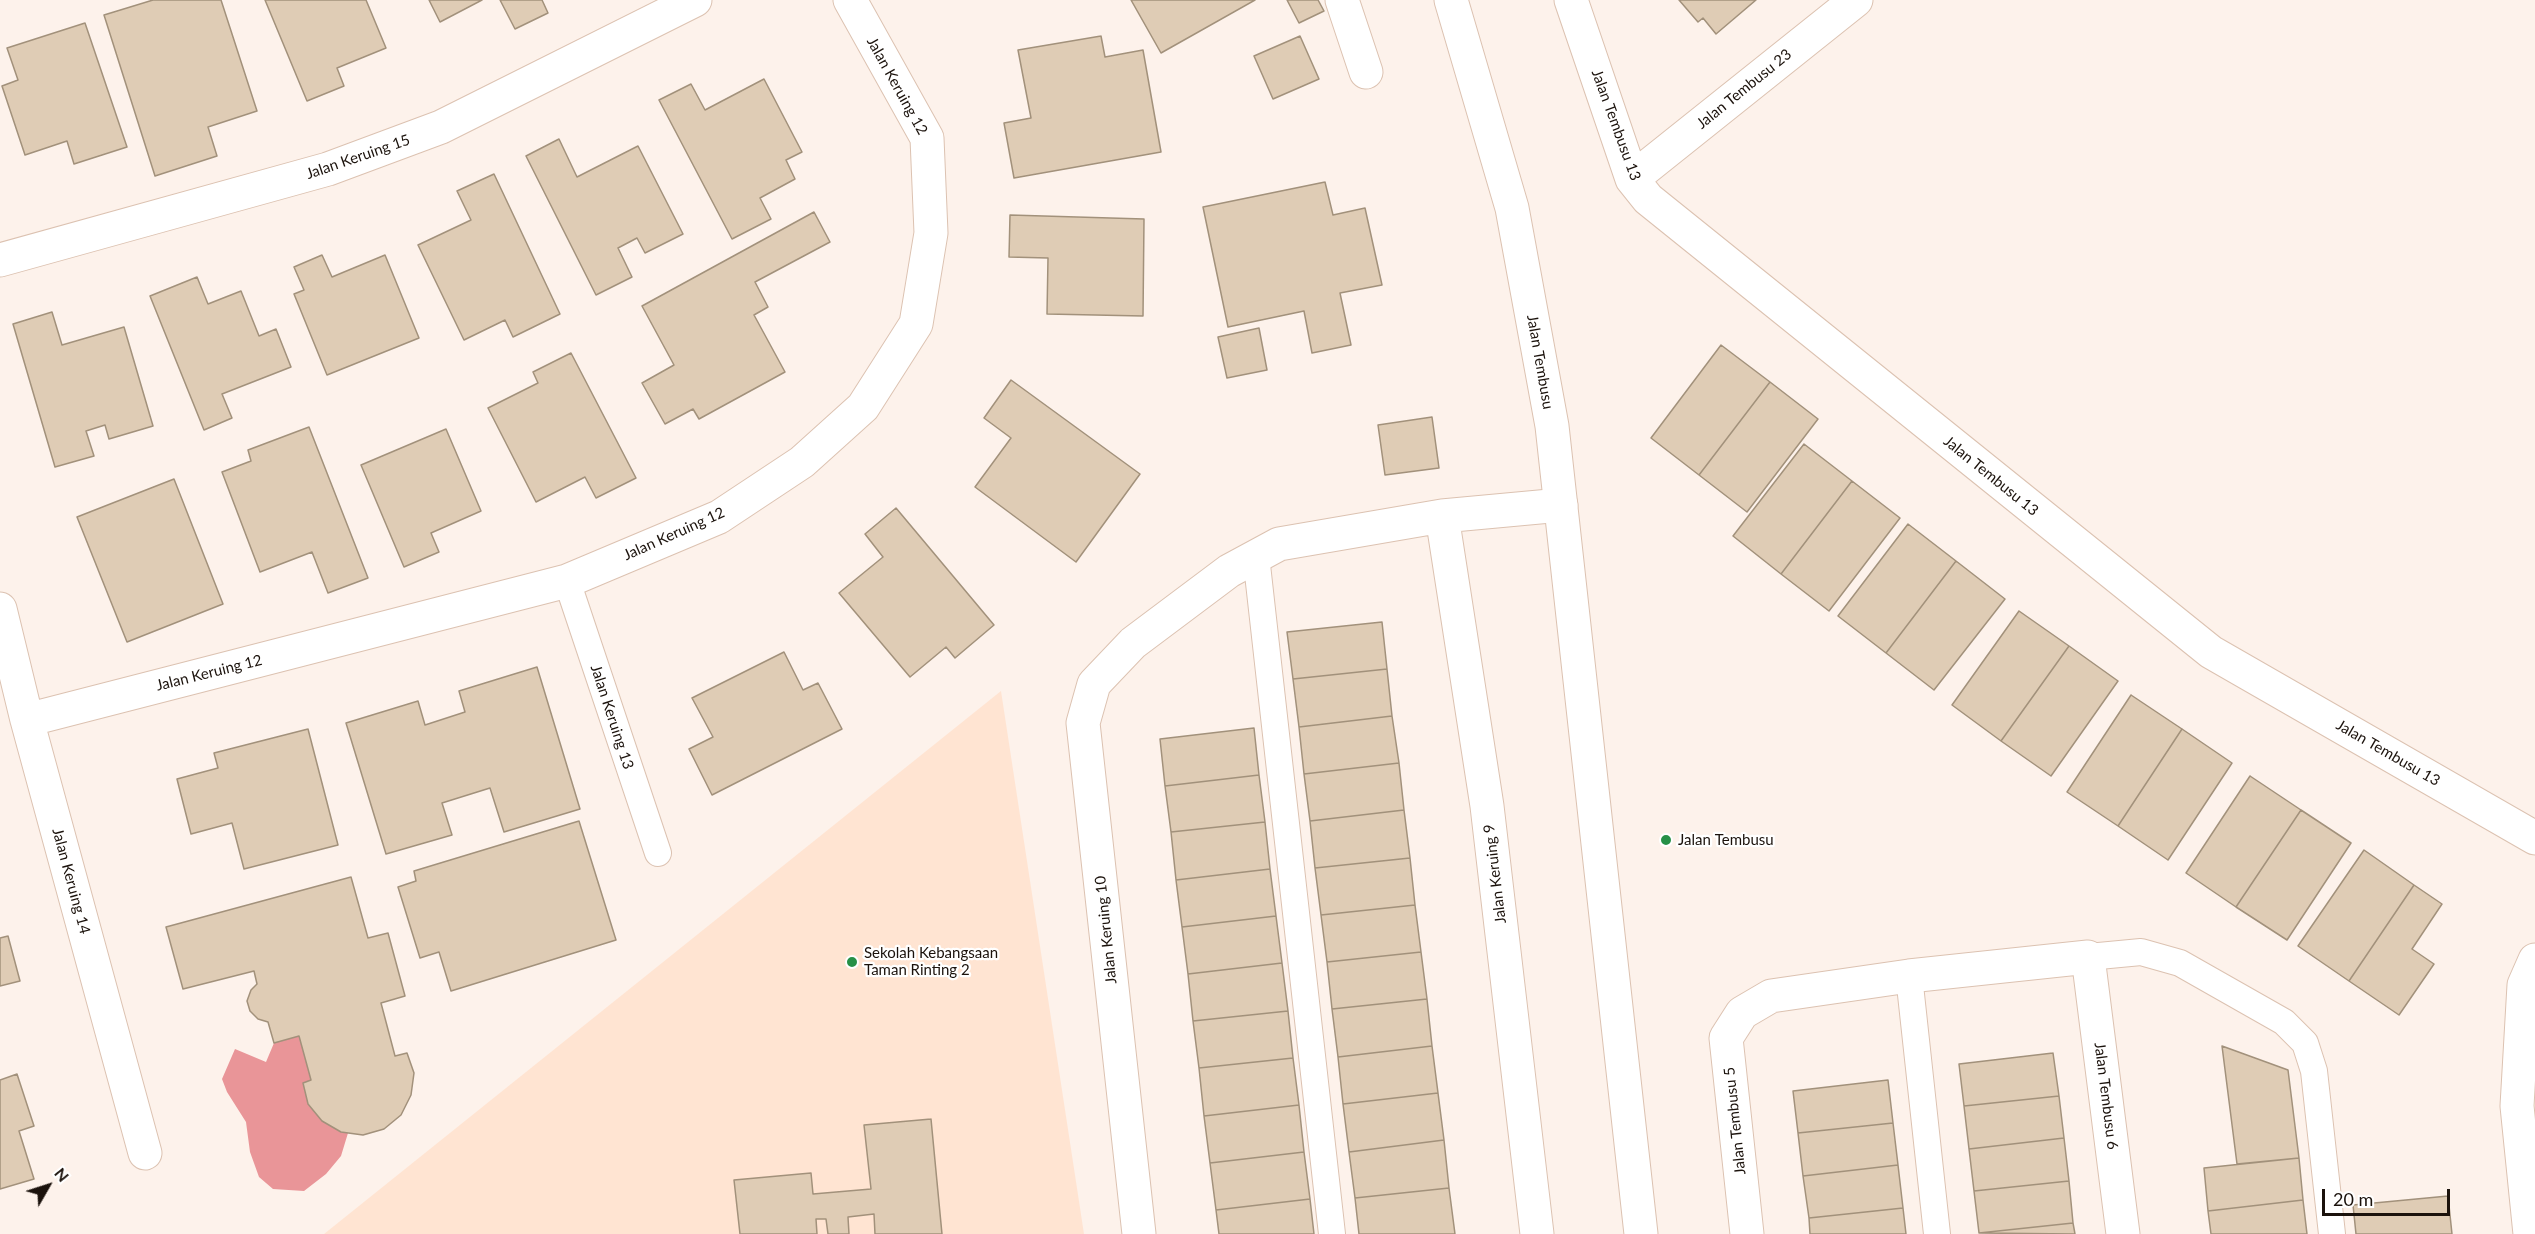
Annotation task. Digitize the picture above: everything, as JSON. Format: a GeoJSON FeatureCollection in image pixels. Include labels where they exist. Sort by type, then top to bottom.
{"type":"FeatureCollection","features":[{"type":"Feature","properties":{"kind":"street","name":"Jalan Keruing 15"},"geometry":{"type":"LineString","coordinates":[[0,260],[328,169],[441,127],[695,0]]}},
{"type":"Feature","properties":{"kind":"street","name":"Jalan Keruing 12"},"geometry":{"type":"LineString","coordinates":[[27,720],[567,581],[718,517],[802,462],[863,407],[916,324],[931,233],[927,138],[850,0]]}},
{"type":"Feature","properties":{"kind":"street"},"geometry":{"type":"LineString","coordinates":[[1342,0],[1366,72]]}},
{"type":"Feature","properties":{"kind":"street","name":"Jalan Tembusu"},"geometry":{"type":"LineString","coordinates":[[1451,0],[1512,208],[1552,426],[1641,1234]]}},
{"type":"Feature","properties":{"kind":"street","name":"Jalan Tembusu 13"},"geometry":{"type":"LineString","coordinates":[[1571,0],[1632,179],[1648,199],[2211,652],[2535,838]]}},
{"type":"Feature","properties":{"kind":"street","name":"Jalan Tembusu 23"},"geometry":{"type":"LineString","coordinates":[[1632,179],[1856,0]]}},
{"type":"Feature","properties":{"kind":"street"},"geometry":{"type":"LineString","coordinates":[[1256,556],[1279,544],[1442,516],[1561,506]]}},
{"type":"Feature","properties":{"kind":"street","name":"Jalan Keruing 9"},"geometry":{"type":"LineString","coordinates":[[1442,516],[1487,806],[1537,1234]]}},
{"type":"Feature","properties":{"kind":"street","name":"Jalan Keruing 10"},"geometry":{"type":"LineString","coordinates":[[1139,1234],[1083,723],[1094,684],[1133,643],[1229,571],[1256,556]]}},
{"type":"Feature","properties":{"kind":"street","name":"Jalan Keruing 14"},"geometry":{"type":"LineString","coordinates":[[0,609],[27,720],[145,1153]]}},
{"type":"Feature","properties":{"kind":"street"},"geometry":{"type":"LineString","coordinates":[[1909,976],[2088,957]]}},
{"type":"Feature","properties":{"kind":"street","name":"Jalan Tembusu 6"},"geometry":{"type":"LineString","coordinates":[[2088,957],[2123,1234]]}},
{"type":"Feature","properties":{"kind":"street"},"geometry":{"type":"LineString","coordinates":[[2530,1234],[2517,1106],[2524,985],[2535,960]]}},
{"type":"Feature","properties":{"kind":"street","name":"Jalan Tembusu 5"},"geometry":{"type":"LineString","coordinates":[[1748,1234],[1726,1038],[1742,1013],[1771,996],[1909,976]]}},
{"type":"Feature","properties":{"kind":"lane"},"geometry":{"type":"LineString","coordinates":[[1256,556],[1332,1234]]}},
{"type":"Feature","properties":{"kind":"lane","name":"Jalan Keruing 13"},"geometry":{"type":"LineString","coordinates":[[567,581],[658,853]]}},
{"type":"Feature","properties":{"kind":"lane"},"geometry":{"type":"LineString","coordinates":[[2088,957],[2141,952],[2180,963],[2284,1022],[2305,1043],[2314,1071],[2332,1234]]}},
{"type":"Feature","properties":{"kind":"lane"},"geometry":{"type":"LineString","coordinates":[[1909,976],[1937,1234]]}},
{"type":"Feature","properties":{"kind":"shaded area","name":"Sekolah Kebangsaan Taman Rinting 2"},"geometry":{"type":"Polygon","coordinates":[[[1001,691],[1084,1234],[324,1234],[1001,691]]]}},
{"type":"Feature","properties":{"kind":"shaded area"},"geometry":{"type":"Polygon","coordinates":[[[299,1036],[311,1080],[303,1083],[308,1104],[322,1121],[341,1132],[348,1133],[341,1156],[326,1174],[304,1191],[273,1189],[259,1177],[250,1152],[246,1122],[227,1092],[222,1079],[235,1049],[266,1062],[274,1043],[299,1036]]]}},
{"type":"Feature","properties":{"kind":"building"},"geometry":{"type":"Polygon","coordinates":[[[153,0],[221,0],[257,111],[208,127],[217,156],[155,176],[104,15],[153,0]]]}},
{"type":"Feature","properties":{"kind":"building"},"geometry":{"type":"Polygon","coordinates":[[[265,0],[366,0],[386,48],[337,68],[344,86],[307,101],[265,0]]]}},
{"type":"Feature","properties":{"kind":"building"},"geometry":{"type":"Polygon","coordinates":[[[429,0],[482,0],[440,22],[429,0]]]}},
{"type":"Feature","properties":{"kind":"building"},"geometry":{"type":"Polygon","coordinates":[[[500,0],[542,0],[548,13],[515,29],[500,0]]]}},
{"type":"Feature","properties":{"kind":"building"},"geometry":{"type":"Polygon","coordinates":[[[1131,0],[1255,0],[1161,53],[1131,0]]]}},
{"type":"Feature","properties":{"kind":"building"},"geometry":{"type":"Polygon","coordinates":[[[1287,0],[1318,0],[1324,11],[1299,23],[1287,0]]]}},
{"type":"Feature","properties":{"kind":"building"},"geometry":{"type":"Polygon","coordinates":[[[1679,0],[1756,0],[1716,34],[1703,18],[1698,22],[1679,0]]]}},
{"type":"Feature","properties":{"kind":"building"},"geometry":{"type":"Polygon","coordinates":[[[85,23],[127,147],[74,164],[67,141],[25,155],[2,86],[18,80],[7,48],[85,23]]]}},
{"type":"Feature","properties":{"kind":"building"},"geometry":{"type":"Polygon","coordinates":[[[1101,36],[1105,57],[1143,50],[1161,152],[1014,178],[1004,123],[1031,118],[1018,50],[1101,36]]]}},
{"type":"Feature","properties":{"kind":"building"},"geometry":{"type":"Polygon","coordinates":[[[1300,36],[1319,79],[1273,99],[1254,56],[1300,36]]]}},
{"type":"Feature","properties":{"kind":"building"},"geometry":{"type":"Polygon","coordinates":[[[764,79],[802,152],[786,160],[795,179],[760,198],[771,219],[732,239],[659,100],[691,84],[705,110],[764,79]]]}},
{"type":"Feature","properties":{"kind":"building"},"geometry":{"type":"Polygon","coordinates":[[[559,139],[577,177],[638,146],[683,234],[645,253],[637,238],[618,248],[632,277],[596,295],[526,156],[559,139]]]}},
{"type":"Feature","properties":{"kind":"building"},"geometry":{"type":"Polygon","coordinates":[[[494,174],[560,314],[513,337],[505,320],[464,340],[418,245],[471,220],[457,191],[494,174]]]}},
{"type":"Feature","properties":{"kind":"building"},"geometry":{"type":"Polygon","coordinates":[[[1325,182],[1333,215],[1365,208],[1382,285],[1340,293],[1351,345],[1312,353],[1304,311],[1228,327],[1203,207],[1325,182]]]}},
{"type":"Feature","properties":{"kind":"building"},"geometry":{"type":"Polygon","coordinates":[[[814,212],[830,242],[755,282],[768,307],[754,315],[785,372],[699,419],[693,409],[665,424],[642,383],[674,365],[642,306],[814,212]]]}},
{"type":"Feature","properties":{"kind":"building"},"geometry":{"type":"Polygon","coordinates":[[[1010,215],[1144,219],[1143,316],[1047,314],[1048,258],[1009,257],[1010,215]]]}},
{"type":"Feature","properties":{"kind":"building"},"geometry":{"type":"Polygon","coordinates":[[[322,255],[332,277],[385,255],[419,338],[327,375],[294,294],[304,290],[294,267],[322,255]]]}},
{"type":"Feature","properties":{"kind":"building"},"geometry":{"type":"Polygon","coordinates":[[[197,277],[208,304],[241,291],[259,336],[276,329],[291,367],[222,394],[232,418],[204,430],[150,296],[197,277]]]}},
{"type":"Feature","properties":{"kind":"building"},"geometry":{"type":"Polygon","coordinates":[[[52,312],[62,345],[124,327],[153,426],[109,439],[105,425],[86,431],[94,456],[55,467],[13,324],[52,312]]]}},
{"type":"Feature","properties":{"kind":"building"},"geometry":{"type":"Polygon","coordinates":[[[1259,328],[1267,370],[1227,378],[1218,337],[1259,328]]]}},
{"type":"Feature","properties":{"kind":"building"},"geometry":{"type":"Polygon","coordinates":[[[1721,345],[1770,382],[1699,475],[1651,438],[1721,345]]]}},
{"type":"Feature","properties":{"kind":"building"},"geometry":{"type":"Polygon","coordinates":[[[571,353],[636,478],[596,498],[585,477],[536,502],[488,408],[538,383],[533,372],[571,353]]]}},
{"type":"Feature","properties":{"kind":"building"},"geometry":{"type":"Polygon","coordinates":[[[1011,380],[1140,474],[1076,562],[975,487],[1011,438],[984,418],[1011,380]]]}},
{"type":"Feature","properties":{"kind":"building"},"geometry":{"type":"Polygon","coordinates":[[[1770,382],[1818,419],[1747,512],[1699,475],[1770,382]]]}},
{"type":"Feature","properties":{"kind":"building"},"geometry":{"type":"Polygon","coordinates":[[[1432,417],[1439,468],[1385,475],[1378,425],[1432,417]]]}},
{"type":"Feature","properties":{"kind":"building"},"geometry":{"type":"Polygon","coordinates":[[[309,427],[368,578],[328,593],[312,552],[260,572],[222,472],[251,461],[248,450],[309,427]]]}},
{"type":"Feature","properties":{"kind":"building"},"geometry":{"type":"Polygon","coordinates":[[[446,429],[481,511],[431,533],[439,552],[404,567],[361,465],[446,429]]]}},
{"type":"Feature","properties":{"kind":"building"},"geometry":{"type":"Polygon","coordinates":[[[1804,444],[1852,481],[1781,574],[1733,536],[1804,444]]]}},
{"type":"Feature","properties":{"kind":"building"},"geometry":{"type":"Polygon","coordinates":[[[174,479],[223,604],[127,642],[77,517],[174,479]]]}},
{"type":"Feature","properties":{"kind":"building"},"geometry":{"type":"Polygon","coordinates":[[[1852,481],[1900,518],[1829,611],[1781,574],[1852,481]]]}},
{"type":"Feature","properties":{"kind":"building"},"geometry":{"type":"Polygon","coordinates":[[[896,508],[994,625],[955,658],[946,647],[910,677],[839,593],[883,557],[865,534],[896,508]]]}},
{"type":"Feature","properties":{"kind":"building"},"geometry":{"type":"Polygon","coordinates":[[[1908,524],[1956,561],[1886,653],[1838,616],[1908,524]]]}},
{"type":"Feature","properties":{"kind":"building"},"geometry":{"type":"Polygon","coordinates":[[[1956,561],[2005,599],[1934,690],[1886,653],[1956,561]]]}},
{"type":"Feature","properties":{"kind":"building"},"geometry":{"type":"Polygon","coordinates":[[[2019,611],[2069,646],[2001,741],[1952,705],[2019,611]]]}},
{"type":"Feature","properties":{"kind":"building"},"geometry":{"type":"Polygon","coordinates":[[[1382,622],[1387,669],[1293,679],[1287,632],[1382,622]]]}},
{"type":"Feature","properties":{"kind":"building"},"geometry":{"type":"Polygon","coordinates":[[[2069,646],[2118,681],[2051,776],[2001,741],[2069,646]]]}},
{"type":"Feature","properties":{"kind":"building"},"geometry":{"type":"Polygon","coordinates":[[[784,652],[803,690],[818,683],[842,729],[712,795],[689,749],[713,737],[692,698],[784,652]]]}},
{"type":"Feature","properties":{"kind":"building"},"geometry":{"type":"Polygon","coordinates":[[[537,667],[580,809],[504,832],[490,788],[442,803],[452,835],[386,854],[346,723],[418,701],[425,725],[465,712],[459,691],[537,667]]]}},
{"type":"Feature","properties":{"kind":"building"},"geometry":{"type":"Polygon","coordinates":[[[1387,669],[1392,716],[1299,727],[1293,679],[1387,669]]]}},
{"type":"Feature","properties":{"kind":"building"},"geometry":{"type":"Polygon","coordinates":[[[2131,695],[2182,729],[2118,826],[2067,792],[2131,695]]]}},
{"type":"Feature","properties":{"kind":"building"},"geometry":{"type":"Polygon","coordinates":[[[1392,716],[1399,763],[1304,774],[1299,727],[1392,716]]]}},
{"type":"Feature","properties":{"kind":"building"},"geometry":{"type":"Polygon","coordinates":[[[1254,728],[1259,775],[1165,786],[1160,739],[1254,728]]]}},
{"type":"Feature","properties":{"kind":"building"},"geometry":{"type":"Polygon","coordinates":[[[308,729],[338,845],[244,869],[232,823],[191,834],[177,779],[218,768],[214,753],[308,729]]]}},
{"type":"Feature","properties":{"kind":"building"},"geometry":{"type":"Polygon","coordinates":[[[2182,729],[2232,763],[2168,860],[2118,826],[2182,729]]]}},
{"type":"Feature","properties":{"kind":"building"},"geometry":{"type":"Polygon","coordinates":[[[1399,763],[1404,810],[1310,821],[1304,774],[1399,763]]]}},
{"type":"Feature","properties":{"kind":"building"},"geometry":{"type":"Polygon","coordinates":[[[1259,775],[1265,822],[1171,832],[1165,786],[1259,775]]]}},
{"type":"Feature","properties":{"kind":"building"},"geometry":{"type":"Polygon","coordinates":[[[2250,776],[2301,810],[2236,907],[2186,873],[2250,776]]]}},
{"type":"Feature","properties":{"kind":"building"},"geometry":{"type":"Polygon","coordinates":[[[1404,810],[1410,858],[1315,868],[1310,821],[1404,810]]]}},
{"type":"Feature","properties":{"kind":"building"},"geometry":{"type":"Polygon","coordinates":[[[2301,810],[2351,843],[2287,940],[2236,907],[2301,810]]]}},
{"type":"Feature","properties":{"kind":"building"},"geometry":{"type":"Polygon","coordinates":[[[579,821],[616,940],[451,991],[439,952],[420,958],[398,887],[416,881],[414,871],[579,821]]]}},
{"type":"Feature","properties":{"kind":"building"},"geometry":{"type":"Polygon","coordinates":[[[1265,822],[1270,869],[1176,880],[1171,832],[1265,822]]]}},
{"type":"Feature","properties":{"kind":"building"},"geometry":{"type":"Polygon","coordinates":[[[2364,850],[2414,885],[2349,981],[2298,946],[2364,850]]]}},
{"type":"Feature","properties":{"kind":"building"},"geometry":{"type":"Polygon","coordinates":[[[1410,858],[1415,905],[1321,915],[1315,868],[1410,858]]]}},
{"type":"Feature","properties":{"kind":"building"},"geometry":{"type":"Polygon","coordinates":[[[1270,869],[1276,916],[1182,927],[1176,880],[1270,869]]]}},
{"type":"Feature","properties":{"kind":"building"},"geometry":{"type":"Polygon","coordinates":[[[351,877],[368,938],[388,933],[405,996],[381,1003],[395,1056],[407,1053],[414,1073],[411,1095],[401,1115],[384,1129],[363,1135],[341,1132],[322,1121],[308,1104],[303,1083],[311,1080],[299,1036],[274,1043],[268,1022],[258,1019],[250,1011],[247,1001],[251,990],[257,984],[254,971],[183,989],[166,927],[351,877]]]}},
{"type":"Feature","properties":{"kind":"building"},"geometry":{"type":"Polygon","coordinates":[[[2414,885],[2442,904],[2412,949],[2434,964],[2399,1015],[2349,981],[2414,885]]]}},
{"type":"Feature","properties":{"kind":"building"},"geometry":{"type":"Polygon","coordinates":[[[1415,905],[1421,952],[1327,962],[1321,915],[1415,905]]]}},
{"type":"Feature","properties":{"kind":"building"},"geometry":{"type":"Polygon","coordinates":[[[1276,916],[1282,963],[1188,974],[1182,927],[1276,916]]]}},
{"type":"Feature","properties":{"kind":"building"},"geometry":{"type":"Polygon","coordinates":[[[8,936],[20,981],[0,986],[0,938],[8,936]]]}},
{"type":"Feature","properties":{"kind":"building"},"geometry":{"type":"Polygon","coordinates":[[[1421,952],[1427,999],[1332,1009],[1327,962],[1421,952]]]}},
{"type":"Feature","properties":{"kind":"building"},"geometry":{"type":"Polygon","coordinates":[[[1282,963],[1288,1011],[1193,1021],[1188,974],[1282,963]]]}},
{"type":"Feature","properties":{"kind":"building"},"geometry":{"type":"Polygon","coordinates":[[[1427,999],[1432,1046],[1338,1057],[1332,1009],[1427,999]]]}},
{"type":"Feature","properties":{"kind":"building"},"geometry":{"type":"Polygon","coordinates":[[[1288,1011],[1293,1058],[1199,1068],[1193,1021],[1288,1011]]]}},
{"type":"Feature","properties":{"kind":"building"},"geometry":{"type":"Polygon","coordinates":[[[1432,1046],[1438,1093],[1343,1104],[1338,1057],[1432,1046]]]}},
{"type":"Feature","properties":{"kind":"building"},"geometry":{"type":"Polygon","coordinates":[[[2222,1046],[2288,1070],[2299,1158],[2237,1164],[2222,1046]]]}},
{"type":"Feature","properties":{"kind":"building"},"geometry":{"type":"Polygon","coordinates":[[[2053,1053],[2059,1096],[1964,1106],[1959,1064],[2053,1053]]]}},
{"type":"Feature","properties":{"kind":"building"},"geometry":{"type":"Polygon","coordinates":[[[1293,1058],[1299,1105],[1204,1116],[1199,1068],[1293,1058]]]}},
{"type":"Feature","properties":{"kind":"building"},"geometry":{"type":"Polygon","coordinates":[[[17,1074],[34,1126],[19,1131],[34,1179],[0,1189],[0,1080],[17,1074]]]}},
{"type":"Feature","properties":{"kind":"building"},"geometry":{"type":"Polygon","coordinates":[[[1888,1080],[1893,1123],[1798,1133],[1793,1091],[1888,1080]]]}},
{"type":"Feature","properties":{"kind":"building"},"geometry":{"type":"Polygon","coordinates":[[[1438,1093],[1444,1140],[1349,1152],[1343,1104],[1438,1093]]]}},
{"type":"Feature","properties":{"kind":"building"},"geometry":{"type":"Polygon","coordinates":[[[2059,1096],[2064,1138],[1969,1149],[1964,1106],[2059,1096]]]}},
{"type":"Feature","properties":{"kind":"building"},"geometry":{"type":"Polygon","coordinates":[[[1299,1105],[1304,1152],[1210,1163],[1204,1116],[1299,1105]]]}},
{"type":"Feature","properties":{"kind":"building"},"geometry":{"type":"Polygon","coordinates":[[[931,1119],[942,1234],[875,1234],[874,1214],[848,1217],[849,1234],[828,1234],[826,1219],[816,1219],[817,1234],[740,1234],[734,1180],[811,1173],[813,1194],[871,1189],[864,1125],[931,1119]]]}},
{"type":"Feature","properties":{"kind":"building"},"geometry":{"type":"Polygon","coordinates":[[[1893,1123],[1898,1165],[1803,1176],[1798,1133],[1893,1123]]]}},
{"type":"Feature","properties":{"kind":"building"},"geometry":{"type":"Polygon","coordinates":[[[2064,1138],[2069,1181],[1974,1191],[1969,1149],[2064,1138]]]}},
{"type":"Feature","properties":{"kind":"building"},"geometry":{"type":"Polygon","coordinates":[[[1444,1140],[1449,1188],[1355,1198],[1349,1152],[1444,1140]]]}},
{"type":"Feature","properties":{"kind":"building"},"geometry":{"type":"Polygon","coordinates":[[[1304,1152],[1310,1199],[1216,1210],[1210,1163],[1304,1152]]]}},
{"type":"Feature","properties":{"kind":"building"},"geometry":{"type":"Polygon","coordinates":[[[2299,1158],[2303,1200],[2208,1211],[2204,1168],[2299,1158]]]}},
{"type":"Feature","properties":{"kind":"building"},"geometry":{"type":"Polygon","coordinates":[[[1898,1165],[1903,1208],[1809,1218],[1803,1176],[1898,1165]]]}},
{"type":"Feature","properties":{"kind":"building"},"geometry":{"type":"Polygon","coordinates":[[[2069,1181],[2073,1223],[1979,1233],[1974,1191],[2069,1181]]]}},
{"type":"Feature","properties":{"kind":"building"},"geometry":{"type":"Polygon","coordinates":[[[1449,1188],[1455,1234],[1359,1234],[1355,1198],[1449,1188]]]}},
{"type":"Feature","properties":{"kind":"building"},"geometry":{"type":"Polygon","coordinates":[[[2448,1196],[2452,1234],[2356,1234],[2353,1205],[2448,1196]]]}},
{"type":"Feature","properties":{"kind":"building"},"geometry":{"type":"Polygon","coordinates":[[[1310,1199],[1314,1234],[1219,1234],[1216,1210],[1310,1199]]]}},
{"type":"Feature","properties":{"kind":"building"},"geometry":{"type":"Polygon","coordinates":[[[2303,1200],[2307,1234],[2211,1234],[2208,1211],[2303,1200]]]}},
{"type":"Feature","properties":{"kind":"building"},"geometry":{"type":"Polygon","coordinates":[[[1903,1208],[1906,1234],[1810,1234],[1809,1218],[1903,1208]]]}},
{"type":"Feature","properties":{"kind":"building"},"geometry":{"type":"Polygon","coordinates":[[[2073,1223],[2075,1234],[1979,1233],[2073,1223]]]}},
{"type":"Feature","properties":{"kind":"place","name":"Jalan Tembusu"},"geometry":{"type":"Point","coordinates":[1666,840]}},
{"type":"Feature","properties":{"kind":"place","name":"Sekolah Kebangsaan Taman Rinting 2"},"geometry":{"type":"Point","coordinates":[852,962]}}]}
